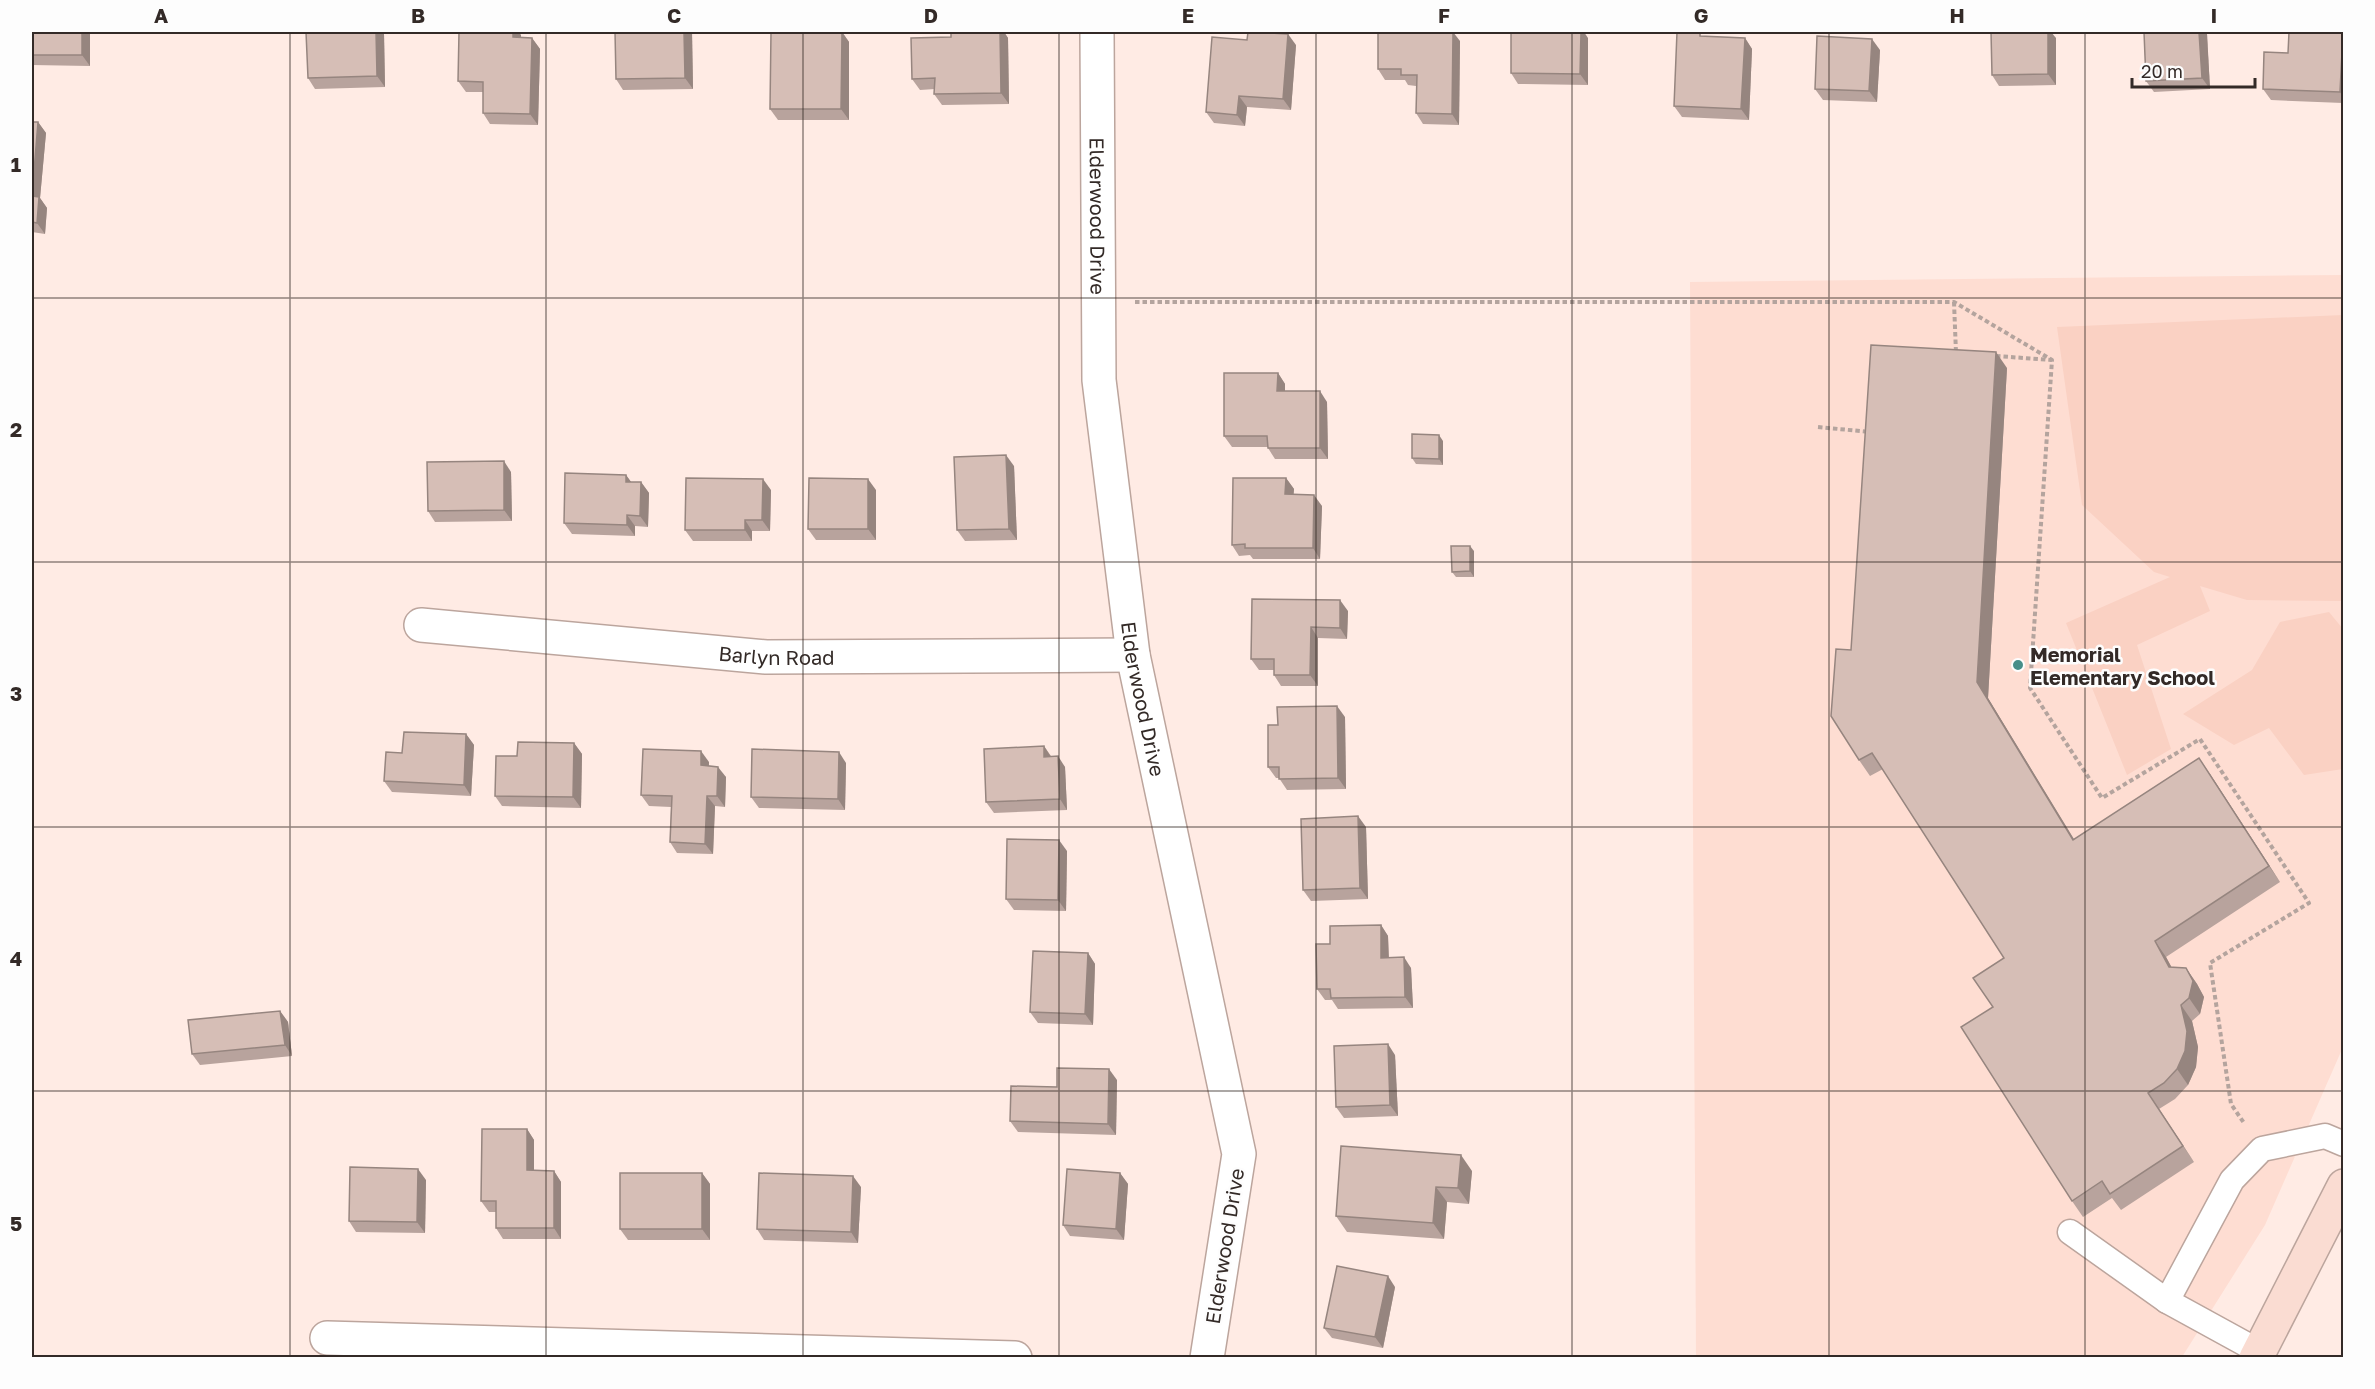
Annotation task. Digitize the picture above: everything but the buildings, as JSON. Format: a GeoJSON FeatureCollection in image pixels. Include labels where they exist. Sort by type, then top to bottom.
{"type":"FeatureCollection","features":[{"type":"Feature","properties":{"kind":"main road"},"geometry":{"type":"LineString","coordinates":[[2261,1356],[2343,1186]]}},
{"type":"Feature","properties":{"kind":"street","name":"Elderwood Drive"},"geometry":{"type":"LineString","coordinates":[[1097,32],[1099,380],[1132,655],[1239,1154],[1206,1358]]}},
{"type":"Feature","properties":{"kind":"street","name":"Barlyn Road"},"geometry":{"type":"LineString","coordinates":[[421,625],[766,657],[1132,655]]}},
{"type":"Feature","properties":{"kind":"street"},"geometry":{"type":"LineString","coordinates":[[327,1338],[1015,1358]]}},
{"type":"Feature","properties":{"kind":"lane"},"geometry":{"type":"LineString","coordinates":[[2167,1301],[2232,1180],[2262,1149],[2325,1136],[2343,1144]]}},
{"type":"Feature","properties":{"kind":"lane"},"geometry":{"type":"LineString","coordinates":[[2070,1232],[2167,1301],[2261,1356]]}},
{"type":"Feature","properties":{"kind":"path"},"geometry":{"type":"LineString","coordinates":[[1098,302],[1954,302],[2052,360]]}},
{"type":"Feature","properties":{"kind":"path"},"geometry":{"type":"LineString","coordinates":[[1954,302],[1954,353],[1965,354]]}},
{"type":"Feature","properties":{"kind":"path"},"geometry":{"type":"LineString","coordinates":[[1987,355],[2052,360]]}},
{"type":"Feature","properties":{"kind":"path"},"geometry":{"type":"LineString","coordinates":[[2052,360],[2030,688],[2102,798],[2200,739],[2309,903],[2210,963],[2231,1104],[2262,1149]]}},
{"type":"Feature","properties":{"kind":"path"},"geometry":{"type":"LineString","coordinates":[[1818,427],[1872,432],[1873,421]]}},
{"type":"Feature","properties":{"kind":"shaded area","name":"Memorial Elementary School"},"geometry":{"type":"Polygon","coordinates":[[[2343,275],[2343,1047],[2265,1225],[2182,1357],[1696,1357],[1690,282],[2343,275]]]}},
{"type":"Feature","properties":{"kind":"shaded area"},"geometry":{"type":"Polygon","coordinates":[[[2343,315],[2343,601],[2247,600],[2200,586],[2210,611],[2137,645],[2171,749],[2127,775],[2066,623],[2170,577],[2154,572],[2082,505],[2057,327],[2343,315]]]}},
{"type":"Feature","properties":{"kind":"shaded area"},"geometry":{"type":"Polygon","coordinates":[[[2329,612],[2343,629],[2343,769],[2304,775],[2269,728],[2234,745],[2183,714],[2252,670],[2280,622],[2329,612]]]}},
{"type":"Feature","properties":{"kind":"place","name":"Memorial Elementary School"},"geometry":{"type":"Point","coordinates":[2018,665]}}]}
